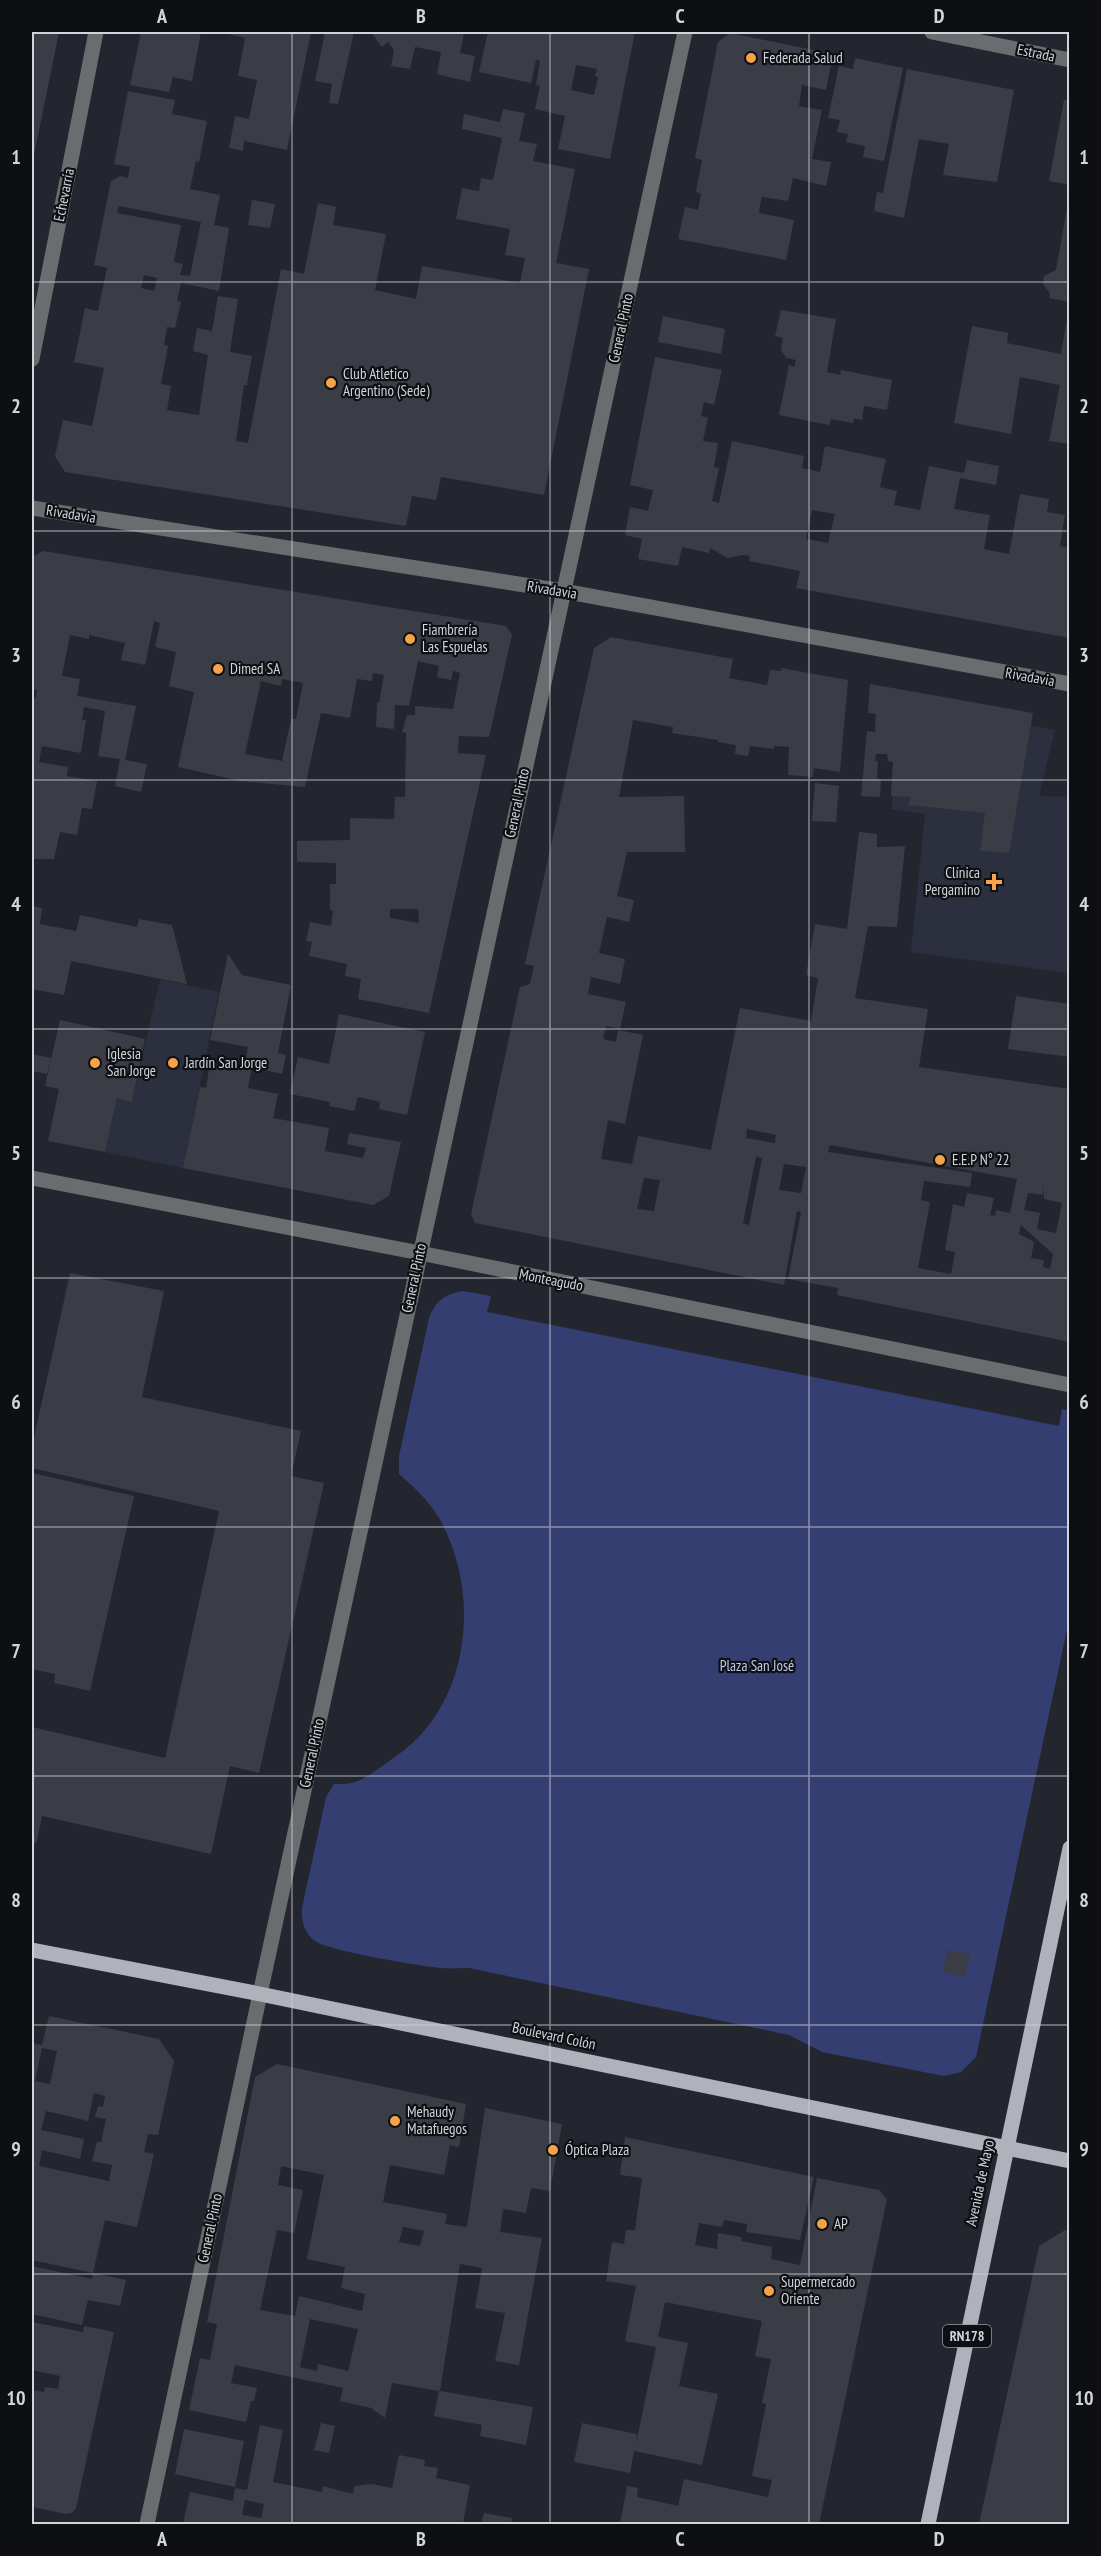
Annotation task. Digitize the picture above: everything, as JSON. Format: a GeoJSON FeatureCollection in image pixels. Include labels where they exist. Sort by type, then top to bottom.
{"type":"FeatureCollection","features":[{"type":"Feature","properties":{"kind":"main road","name":"Avenida de Mayo"},"geometry":{"type":"LineString","coordinates":[[928,2524],[1070,1848]]}},
{"type":"Feature","properties":{"kind":"main road","name":"Boulevard Colón"},"geometry":{"type":"LineString","coordinates":[[32,1950],[260,1994],[1070,2161]]}},
{"type":"Feature","properties":{"kind":"street","name":"Echevarría"},"geometry":{"type":"LineString","coordinates":[[32,358],[96,32]]}},
{"type":"Feature","properties":{"kind":"street","name":"General Pinto"},"geometry":{"type":"LineString","coordinates":[[147,2524],[685,32]]}},
{"type":"Feature","properties":{"kind":"street","name":"Estrada"},"geometry":{"type":"LineString","coordinates":[[932,32],[1070,60]]}},
{"type":"Feature","properties":{"kind":"street","name":"Rivadavia"},"geometry":{"type":"LineString","coordinates":[[32,508],[563,591],[1070,684]]}},
{"type":"Feature","properties":{"kind":"street","name":"Monteagudo"},"geometry":{"type":"LineString","coordinates":[[32,1178],[420,1253],[1070,1385]]}},
{"type":"Feature","properties":{"kind":"shaded area","name":"Clínica Pergamino"},"geometry":{"type":"Polygon","coordinates":[[[912,704],[1055,730],[1039,796],[1069,797],[1069,973],[911,952],[925,814],[891,809],[912,704]]]}},
{"type":"Feature","properties":{"kind":"shaded area","name":"Jardín San Jorge"},"geometry":{"type":"Polygon","coordinates":[[[160,979],[219,992],[183,1168],[105,1152],[117,1098],[132,1102],[160,979]]]}},
{"type":"Feature","properties":{"kind":"green space","name":"Plaza San José"},"geometry":{"type":"Polygon","coordinates":[[[463,1291],[491,1296],[487,1312],[1059,1426],[1062,1409],[1069,1411],[1069,1620],[976,2057],[961,2072],[944,2076],[822,2052],[789,2035],[469,1968],[430,1967],[355,1953],[324,1945],[315,1941],[308,1934],[303,1922],[302,1908],[326,1797],[334,1784],[352,1783],[375,1772],[420,1735],[440,1709],[454,1679],[462,1646],[464,1613],[461,1580],[453,1548],[435,1512],[421,1494],[399,1474],[399,1456],[429,1318],[442,1299],[463,1291]]]}},
{"type":"Feature","properties":{"kind":"building"},"geometry":{"type":"Polygon","coordinates":[[[32,32],[59,32],[33,160],[32,160],[32,32]]]}},
{"type":"Feature","properties":{"kind":"building"},"geometry":{"type":"Polygon","coordinates":[[[141,32],[201,32],[192,81],[173,77],[169,92],[130,85],[141,32]]]}},
{"type":"Feature","properties":{"kind":"building"},"geometry":{"type":"Polygon","coordinates":[[[220,32],[311,32],[287,150],[244,141],[243,151],[229,148],[235,116],[249,119],[257,80],[238,76],[245,38],[220,32]]]}},
{"type":"Feature","properties":{"kind":"building"},"geometry":{"type":"Polygon","coordinates":[[[325,32],[354,32],[338,104],[329,103],[332,84],[315,81],[325,32]]]}},
{"type":"Feature","properties":{"kind":"building"},"geometry":{"type":"Polygon","coordinates":[[[371,32],[464,32],[460,53],[475,56],[470,82],[437,74],[441,52],[415,47],[410,69],[391,66],[394,50],[388,42],[382,47],[371,32]]]}},
{"type":"Feature","properties":{"kind":"building"},"geometry":{"type":"Polygon","coordinates":[[[488,32],[635,32],[610,159],[558,149],[565,116],[535,109],[540,86],[536,85],[540,61],[536,60],[531,83],[479,72],[488,32]],[[576,65],[571,90],[594,95],[598,77],[595,76],[597,69],[576,65]]]}},
{"type":"Feature","properties":{"kind":"building"},"geometry":{"type":"Polygon","coordinates":[[[730,33],[833,54],[826,90],[802,85],[799,106],[822,110],[812,159],[831,162],[826,186],[793,178],[788,201],[762,197],[760,205],[759,213],[794,220],[786,260],[678,239],[685,207],[698,210],[701,194],[696,192],[702,160],[695,158],[718,42],[730,33]]]}},
{"type":"Feature","properties":{"kind":"building"},"geometry":{"type":"Polygon","coordinates":[[[855,58],[903,68],[884,161],[863,157],[865,146],[846,142],[848,134],[837,132],[840,120],[828,118],[839,66],[853,69],[855,58]]]}},
{"type":"Feature","properties":{"kind":"building"},"geometry":{"type":"Polygon","coordinates":[[[907,69],[1014,90],[997,182],[943,175],[949,144],[919,139],[904,218],[874,211],[877,192],[883,193],[907,69]]]}},
{"type":"Feature","properties":{"kind":"building"},"geometry":{"type":"Polygon","coordinates":[[[128,91],[175,100],[172,114],[207,121],[199,162],[196,161],[190,189],[220,195],[214,225],[229,228],[219,291],[181,283],[177,301],[181,302],[175,328],[167,327],[164,345],[168,346],[161,384],[171,386],[167,410],[199,415],[208,355],[193,351],[197,328],[212,331],[218,296],[238,299],[230,352],[252,356],[247,385],[244,385],[236,441],[248,443],[281,269],[304,274],[318,203],[336,207],[333,225],[386,234],[375,290],[416,299],[422,266],[520,283],[525,258],[505,255],[510,229],[456,219],[462,188],[479,191],[481,178],[493,180],[502,138],[462,129],[464,114],[500,122],[503,109],[525,113],[519,141],[537,144],[533,161],[575,169],[556,263],[589,269],[544,495],[441,477],[436,500],[412,496],[406,526],[65,472],[55,456],[63,420],[92,426],[104,368],[74,362],[85,308],[98,311],[107,268],[94,265],[111,181],[120,176],[128,178],[130,167],[114,164],[128,91]],[[119,206],[117,213],[181,225],[174,262],[183,264],[180,275],[190,276],[201,222],[119,206]],[[144,275],[141,288],[154,291],[157,278],[144,275]]]}},
{"type":"Feature","properties":{"kind":"building"},"geometry":{"type":"Polygon","coordinates":[[[1064,100],[1070,101],[1070,185],[1049,181],[1064,100]]]}},
{"type":"Feature","properties":{"kind":"building"},"geometry":{"type":"Polygon","coordinates":[[[252,200],[275,204],[270,228],[248,225],[252,200]]]}},
{"type":"Feature","properties":{"kind":"building"},"geometry":{"type":"Polygon","coordinates":[[[1068,203],[1070,203],[1070,302],[1049,298],[1050,293],[1043,284],[1044,276],[1056,270],[1068,203]]]}},
{"type":"Feature","properties":{"kind":"building"},"geometry":{"type":"Polygon","coordinates":[[[781,310],[836,319],[827,372],[840,375],[841,370],[892,380],[887,410],[864,406],[862,420],[854,418],[853,423],[831,419],[829,425],[779,415],[789,365],[794,367],[796,360],[786,358],[781,350],[783,338],[775,336],[781,310]]]}},
{"type":"Feature","properties":{"kind":"building"},"geometry":{"type":"Polygon","coordinates":[[[1068,314],[1070,444],[1049,441],[1060,385],[1020,377],[1011,434],[954,423],[972,326],[1008,333],[1007,343],[1061,354],[1068,314]]]}},
{"type":"Feature","properties":{"kind":"building"},"geometry":{"type":"Polygon","coordinates":[[[663,316],[725,329],[721,354],[658,342],[663,316]]]}},
{"type":"Feature","properties":{"kind":"building"},"geometry":{"type":"Polygon","coordinates":[[[655,357],[722,370],[714,405],[704,402],[701,416],[708,418],[703,441],[718,443],[714,467],[719,468],[712,501],[719,503],[732,441],[804,456],[802,468],[820,472],[825,446],[886,459],[880,487],[897,491],[894,505],[920,510],[929,466],[964,473],[967,460],[999,466],[996,485],[960,478],[954,509],[990,515],[984,549],[1009,554],[1020,494],[1049,499],[1047,512],[1065,515],[1060,546],[1070,548],[1070,638],[796,588],[800,571],[749,561],[750,556],[728,558],[710,548],[709,553],[682,547],[678,566],[638,559],[642,539],[625,535],[630,507],[648,511],[653,490],[630,485],[655,357]],[[812,510],[806,539],[828,543],[835,514],[812,510]]]}},
{"type":"Feature","properties":{"kind":"building"},"geometry":{"type":"Polygon","coordinates":[[[43,551],[506,626],[512,635],[489,737],[459,736],[458,753],[486,755],[429,1013],[358,999],[361,979],[345,976],[347,964],[309,956],[312,942],[306,941],[310,922],[331,926],[333,911],[330,910],[330,884],[336,884],[336,863],[297,862],[297,841],[350,840],[350,818],[394,819],[395,797],[405,797],[406,733],[402,732],[407,715],[415,715],[415,706],[453,709],[460,673],[453,671],[451,680],[437,677],[439,666],[418,661],[409,706],[395,705],[394,729],[376,727],[377,703],[379,703],[384,675],[373,673],[372,681],[357,679],[350,718],[321,713],[305,787],[240,781],[178,767],[194,692],[169,686],[176,652],[155,647],[160,623],[154,621],[145,665],[121,660],[125,643],[89,635],[89,639],[70,635],[62,676],[80,679],[77,696],[136,706],[125,760],[147,764],[141,792],[115,786],[120,759],[98,756],[105,711],[84,707],[82,720],[86,720],[81,753],[42,746],[39,762],[68,767],[67,776],[97,781],[92,809],[82,808],[77,835],[60,832],[54,859],[32,859],[32,697],[36,698],[37,690],[32,689],[32,568],[34,556],[43,551]],[[282,679],[281,686],[261,681],[245,754],[282,761],[291,719],[296,719],[303,683],[282,679]],[[390,909],[390,918],[419,923],[418,909],[390,909]]]}},
{"type":"Feature","properties":{"kind":"building"},"geometry":{"type":"Polygon","coordinates":[[[611,637],[733,659],[729,678],[767,685],[770,670],[781,671],[781,668],[848,680],[840,772],[814,768],[813,777],[788,775],[789,747],[774,746],[774,749],[750,746],[748,756],[735,754],[736,745],[672,733],[673,727],[633,720],[619,797],[684,796],[685,852],[627,852],[617,896],[634,900],[629,922],[607,917],[599,953],[625,959],[620,984],[591,977],[588,994],[626,1002],[620,1029],[606,1026],[603,1039],[616,1042],[618,1030],[643,1035],[625,1124],[608,1120],[601,1159],[632,1164],[638,1136],[711,1150],[740,1008],[811,1021],[818,978],[806,975],[815,924],[847,929],[859,832],[877,834],[877,847],[905,846],[897,927],[868,926],[855,998],[928,1009],[919,1067],[1070,1089],[1070,1342],[837,1295],[838,1288],[788,1279],[801,1212],[797,1211],[784,1285],[475,1223],[471,1214],[520,987],[530,984],[534,966],[525,964],[594,648],[611,637]],[[747,1129],[746,1138],[775,1143],[776,1135],[747,1129]],[[830,1145],[828,1152],[972,1173],[970,1187],[924,1181],[921,1200],[930,1202],[918,1268],[951,1274],[955,1252],[945,1250],[953,1204],[964,1207],[967,1193],[994,1198],[990,1215],[995,1216],[996,1210],[1010,1213],[1017,1179],[830,1145]],[[756,1157],[743,1223],[749,1225],[762,1158],[756,1157]],[[784,1164],[779,1190],[801,1193],[806,1167],[784,1164]],[[644,1178],[637,1209],[654,1211],[660,1180],[644,1178]],[[1044,1184],[1043,1195],[1028,1193],[1024,1210],[1040,1213],[1037,1229],[1056,1233],[1062,1203],[1044,1199],[1044,1184]],[[1021,1225],[1019,1234],[1034,1242],[1031,1258],[1044,1260],[1043,1267],[1050,1269],[1053,1254],[1021,1225]]]}},
{"type":"Feature","properties":{"kind":"building"},"geometry":{"type":"Polygon","coordinates":[[[870,684],[1033,713],[1009,853],[980,851],[985,813],[909,805],[910,797],[891,796],[893,762],[888,761],[887,754],[876,754],[875,760],[878,762],[877,779],[881,779],[880,797],[861,796],[867,731],[875,732],[876,714],[868,713],[870,684]]]}},
{"type":"Feature","properties":{"kind":"building"},"geometry":{"type":"Polygon","coordinates":[[[815,783],[839,786],[836,822],[812,821],[815,783]]]}},
{"type":"Feature","properties":{"kind":"building"},"geometry":{"type":"Polygon","coordinates":[[[32,906],[42,908],[40,924],[76,931],[80,915],[137,927],[139,919],[172,925],[187,984],[71,961],[64,995],[32,989],[32,906]]]}},
{"type":"Feature","properties":{"kind":"building"},"geometry":{"type":"Polygon","coordinates":[[[228,954],[242,975],[291,985],[278,1053],[286,1055],[282,1074],[252,1067],[248,1088],[278,1094],[273,1118],[329,1128],[325,1151],[363,1158],[366,1148],[347,1144],[349,1133],[401,1142],[389,1196],[373,1205],[183,1168],[200,1087],[206,1088],[210,1063],[244,1070],[248,1047],[210,1040],[228,954]]]}},
{"type":"Feature","properties":{"kind":"building"},"geometry":{"type":"Polygon","coordinates":[[[1016,996],[1070,1004],[1070,1057],[1008,1049],[1016,996]]]}},
{"type":"Feature","properties":{"kind":"building"},"geometry":{"type":"Polygon","coordinates":[[[339,1014],[425,1032],[407,1115],[379,1109],[380,1102],[358,1097],[354,1111],[329,1106],[330,1102],[290,1094],[298,1057],[329,1064],[339,1014]]]}},
{"type":"Feature","properties":{"kind":"building","name":"Iglesia San Jorge"},"geometry":{"type":"Polygon","coordinates":[[[60,1020],[145,1039],[132,1102],[117,1098],[105,1152],[48,1141],[59,1089],[45,1086],[60,1020]]]}},
{"type":"Feature","properties":{"kind":"building"},"geometry":{"type":"Polygon","coordinates":[[[32,1054],[51,1058],[47,1074],[32,1071],[32,1054]]]}},
{"type":"Feature","properties":{"kind":"building"},"geometry":{"type":"Polygon","coordinates":[[[70,1273],[164,1291],[142,1397],[301,1431],[291,1476],[324,1483],[259,1773],[230,1766],[211,1854],[42,1816],[37,1841],[32,1846],[32,1727],[165,1758],[219,1511],[32,1468],[32,1447],[70,1273]]]}},
{"type":"Feature","properties":{"kind":"building"},"geometry":{"type":"Polygon","coordinates":[[[32,1473],[134,1496],[90,1691],[54,1683],[55,1674],[32,1669],[32,1473]]]}},
{"type":"Feature","properties":{"kind":"building"},"geometry":{"type":"Polygon","coordinates":[[[947,1950],[970,1954],[965,1977],[943,1972],[947,1950]]]}},
{"type":"Feature","properties":{"kind":"building"},"geometry":{"type":"Polygon","coordinates":[[[49,2016],[159,2039],[174,2061],[158,2135],[148,2134],[144,2152],[154,2154],[137,2227],[105,2220],[93,2273],[32,2260],[32,2043],[42,2045],[49,2016]],[[42,2048],[35,2081],[50,2084],[57,2051],[42,2048]],[[94,2093],[88,2121],[46,2111],[41,2130],[84,2139],[80,2159],[42,2150],[39,2166],[109,2181],[112,2165],[92,2161],[97,2142],[101,2142],[106,2119],[95,2117],[98,2106],[103,2107],[105,2096],[94,2093]]]}},
{"type":"Feature","properties":{"kind":"building"},"geometry":{"type":"Polygon","coordinates":[[[277,2064],[466,2104],[459,2147],[450,2145],[444,2175],[390,2165],[383,2202],[447,2214],[445,2224],[467,2227],[485,2108],[562,2124],[550,2191],[531,2188],[526,2213],[503,2209],[500,2232],[542,2238],[519,2365],[495,2361],[505,2313],[475,2308],[482,2268],[460,2264],[440,2391],[533,2407],[526,2445],[480,2436],[482,2425],[434,2416],[439,2391],[392,2383],[385,2418],[371,2408],[340,2401],[343,2388],[235,2365],[231,2383],[257,2388],[246,2422],[189,2410],[200,2358],[210,2360],[217,2324],[207,2322],[255,2077],[277,2064]],[[281,2166],[278,2185],[303,2190],[294,2233],[277,2230],[260,2310],[295,2316],[299,2296],[362,2311],[365,2294],[341,2288],[345,2267],[307,2259],[324,2175],[281,2166]],[[403,2227],[399,2242],[420,2246],[424,2231],[403,2227]],[[310,2319],[300,2367],[317,2371],[318,2364],[348,2371],[358,2329],[310,2319]]]}},
{"type":"Feature","properties":{"kind":"building"},"geometry":{"type":"Polygon","coordinates":[[[625,2137],[814,2177],[800,2240],[746,2232],[747,2224],[724,2220],[722,2227],[699,2223],[695,2245],[717,2249],[718,2233],[741,2237],[741,2241],[772,2247],[771,2259],[800,2265],[817,2178],[879,2190],[887,2199],[819,2524],[620,2524],[627,2486],[638,2488],[637,2497],[678,2506],[684,2479],[768,2497],[772,2480],[752,2476],[766,2404],[762,2403],[771,2359],[755,2356],[762,2321],[665,2302],[658,2337],[688,2343],[679,2386],[718,2394],[702,2465],[634,2451],[630,2473],[574,2462],[582,2423],[637,2434],[636,2444],[656,2347],[625,2341],[636,2286],[606,2281],[612,2242],[624,2244],[626,2230],[635,2230],[642,2178],[620,2175],[625,2137]]]}},
{"type":"Feature","properties":{"kind":"building"},"geometry":{"type":"Polygon","coordinates":[[[1065,2230],[1070,2231],[1070,2524],[979,2524],[1039,2246],[1065,2230]]]}},
{"type":"Feature","properties":{"kind":"building"},"geometry":{"type":"Polygon","coordinates":[[[32,2266],[92,2279],[93,2273],[126,2280],[120,2306],[88,2300],[82,2325],[32,2314],[32,2266]]]}},
{"type":"Feature","properties":{"kind":"building"},"geometry":{"type":"Polygon","coordinates":[[[32,2322],[83,2332],[84,2326],[114,2332],[76,2508],[72,2513],[66,2514],[32,2507],[32,2390],[44,2392],[45,2387],[58,2389],[60,2376],[32,2370],[32,2322]]]}},
{"type":"Feature","properties":{"kind":"building"},"geometry":{"type":"Polygon","coordinates":[[[321,2423],[335,2426],[329,2453],[314,2450],[321,2423]]]}},
{"type":"Feature","properties":{"kind":"building"},"geometry":{"type":"Polygon","coordinates":[[[260,2425],[283,2430],[273,2482],[322,2492],[323,2486],[353,2494],[354,2486],[372,2484],[392,2488],[399,2455],[425,2460],[424,2466],[438,2468],[436,2478],[470,2485],[463,2524],[183,2524],[190,2492],[233,2501],[235,2488],[247,2490],[260,2425]],[[245,2500],[242,2515],[261,2518],[264,2504],[245,2500]]]}},
{"type":"Feature","properties":{"kind":"building"},"geometry":{"type":"Polygon","coordinates":[[[184,2429],[244,2441],[235,2487],[175,2474],[184,2429]]]}},
{"type":"Feature","properties":{"kind":"building"},"geometry":{"type":"Polygon","coordinates":[[[484,2513],[512,2518],[511,2524],[481,2524],[484,2513]]]}},
{"type":"Feature","properties":{"kind":"place","name":"Federada Salud"},"geometry":{"type":"Point","coordinates":[751,58]}},
{"type":"Feature","properties":{"kind":"place","name":"Club Atletico Argentino (Sede)"},"geometry":{"type":"Point","coordinates":[331,383]}},
{"type":"Feature","properties":{"kind":"place","name":"Fiambrería Las Espuelas"},"geometry":{"type":"Point","coordinates":[410,639]}},
{"type":"Feature","properties":{"kind":"place","name":"Dimed SA"},"geometry":{"type":"Point","coordinates":[218,669]}},
{"type":"Feature","properties":{"kind":"place","name":"Clínica Pergamino"},"geometry":{"type":"Point","coordinates":[994,882]}},
{"type":"Feature","properties":{"kind":"place","name":"Iglesia San Jorge"},"geometry":{"type":"Point","coordinates":[95,1063]}},
{"type":"Feature","properties":{"kind":"place","name":"Jardín San Jorge"},"geometry":{"type":"Point","coordinates":[173,1063]}},
{"type":"Feature","properties":{"kind":"place","name":"E.E.P N° 22"},"geometry":{"type":"Point","coordinates":[940,1160]}},
{"type":"Feature","properties":{"kind":"place","name":"Mehaudy Matafuegos"},"geometry":{"type":"Point","coordinates":[395,2121]}},
{"type":"Feature","properties":{"kind":"place","name":"Óptica Plaza"},"geometry":{"type":"Point","coordinates":[553,2150]}},
{"type":"Feature","properties":{"kind":"place","name":"AP"},"geometry":{"type":"Point","coordinates":[822,2224]}},
{"type":"Feature","properties":{"kind":"place","name":"Supermercado Oriente"},"geometry":{"type":"Point","coordinates":[769,2291]}}]}
